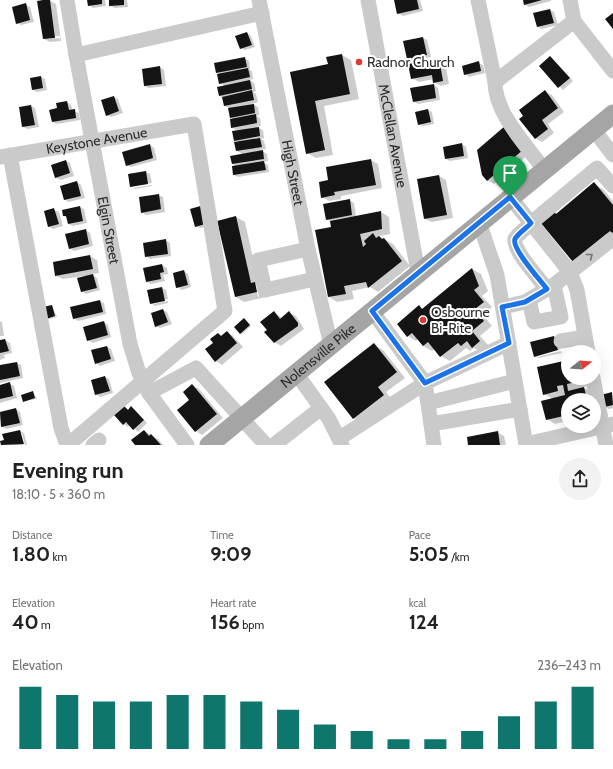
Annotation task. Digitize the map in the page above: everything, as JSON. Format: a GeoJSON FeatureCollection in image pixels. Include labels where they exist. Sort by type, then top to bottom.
{"type":"FeatureCollection","features":[{"type":"Feature","properties":{"kind":"main road","name":"Nolensville Pike"},"geometry":{"type":"LineString","coordinates":[[209,445],[479,222],[613,114]]}},
{"type":"Feature","properties":{"kind":"street","name":"Elgin Street"},"geometry":{"type":"LineString","coordinates":[[67,0],[130,344],[146,387],[187,445]]}},
{"type":"Feature","properties":{"kind":"street","name":"McClellan Avenue"},"geometry":{"type":"LineString","coordinates":[[368,0],[418,272]]}},
{"type":"Feature","properties":{"kind":"street"},"geometry":{"type":"LineString","coordinates":[[478,0],[499,108],[544,170]]}},
{"type":"Feature","properties":{"kind":"street"},"geometry":{"type":"LineString","coordinates":[[570,0],[574,21],[613,71]]}},
{"type":"Feature","properties":{"kind":"street"},"geometry":{"type":"LineString","coordinates":[[76,55],[260,6]]}},
{"type":"Feature","properties":{"kind":"street","name":"High Street"},"geometry":{"type":"LineString","coordinates":[[260,6],[308,249],[331,345]]}},
{"type":"Feature","properties":{"kind":"street"},"geometry":{"type":"LineString","coordinates":[[495,82],[574,21]]}},
{"type":"Feature","properties":{"kind":"street","name":"Keystone Avenue"},"geometry":{"type":"LineString","coordinates":[[5,156],[92,140],[194,124],[225,311],[146,387]]}},
{"type":"Feature","properties":{"kind":"street"},"geometry":{"type":"LineString","coordinates":[[594,130],[613,155]]}},
{"type":"Feature","properties":{"kind":"street"},"geometry":{"type":"LineString","coordinates":[[5,156],[61,428],[68,445],[146,387],[196,368],[266,445]]}},
{"type":"Feature","properties":{"kind":"street"},"geometry":{"type":"LineString","coordinates":[[528,300],[534,322],[561,317],[551,287],[519,253],[515,244],[515,239],[531,223],[597,168],[613,186]]}},
{"type":"Feature","properties":{"kind":"street"},"geometry":{"type":"LineString","coordinates":[[510,197],[570,272],[578,290],[587,345]]}},
{"type":"Feature","properties":{"kind":"street"},"geometry":{"type":"LineString","coordinates":[[479,222],[497,275],[526,445],[608,425]]}},
{"type":"Feature","properties":{"kind":"street"},"geometry":{"type":"LineString","coordinates":[[502,307],[528,300],[551,287],[611,240]]}},
{"type":"Feature","properties":{"kind":"street"},"geometry":{"type":"LineString","coordinates":[[308,249],[258,260],[265,290],[315,279]]}},
{"type":"Feature","properties":{"kind":"street"},"geometry":{"type":"LineString","coordinates":[[372,311],[425,383],[434,445]]}},
{"type":"Feature","properties":{"kind":"street"},"geometry":{"type":"LineString","coordinates":[[561,341],[585,337]]}},
{"type":"Feature","properties":{"kind":"street"},"geometry":{"type":"LineString","coordinates":[[296,373],[321,408],[341,442],[425,383],[509,343]]}},
{"type":"Feature","properties":{"kind":"street"},"geometry":{"type":"LineString","coordinates":[[428,403],[515,382]]}},
{"type":"Feature","properties":{"kind":"street"},"geometry":{"type":"LineString","coordinates":[[595,385],[608,425],[606,445]]}},
{"type":"Feature","properties":{"kind":"street"},"geometry":{"type":"LineString","coordinates":[[274,445],[321,408]]}},
{"type":"Feature","properties":{"kind":"street"},"geometry":{"type":"LineString","coordinates":[[431,424],[520,409]]}},
{"type":"Feature","properties":{"kind":"building"},"geometry":{"type":"Polygon","coordinates":[[[50,0],[55,38],[43,39],[37,1],[50,0]]]}},
{"type":"Feature","properties":{"kind":"building"},"geometry":{"type":"Polygon","coordinates":[[[87,0],[102,0],[102,4],[88,6],[87,0]]]}},
{"type":"Feature","properties":{"kind":"building"},"geometry":{"type":"Polygon","coordinates":[[[109,0],[124,0],[124,5],[109,6],[109,0]]]}},
{"type":"Feature","properties":{"kind":"building"},"geometry":{"type":"Polygon","coordinates":[[[394,0],[417,0],[419,9],[397,14],[394,0]]]}},
{"type":"Feature","properties":{"kind":"building"},"geometry":{"type":"Polygon","coordinates":[[[523,0],[542,0],[524,5],[523,0]]]}},
{"type":"Feature","properties":{"kind":"building"},"geometry":{"type":"Polygon","coordinates":[[[26,3],[30,20],[16,24],[12,7],[26,3]]]}},
{"type":"Feature","properties":{"kind":"building"},"geometry":{"type":"Polygon","coordinates":[[[550,9],[554,23],[537,27],[533,13],[550,9]]]}},
{"type":"Feature","properties":{"kind":"building"},"geometry":{"type":"Polygon","coordinates":[[[613,13],[613,29],[605,19],[613,13]]]}},
{"type":"Feature","properties":{"kind":"building"},"geometry":{"type":"Polygon","coordinates":[[[247,32],[252,45],[240,49],[235,36],[247,32]]]}},
{"type":"Feature","properties":{"kind":"building"},"geometry":{"type":"Polygon","coordinates":[[[423,37],[427,55],[407,59],[403,41],[423,37]]]}},
{"type":"Feature","properties":{"kind":"building"},"geometry":{"type":"Polygon","coordinates":[[[342,54],[350,94],[315,101],[325,150],[306,154],[290,72],[328,64],[326,57],[342,54]]]}},
{"type":"Feature","properties":{"kind":"building"},"geometry":{"type":"Polygon","coordinates":[[[550,56],[570,78],[558,88],[539,66],[550,56]]]}},
{"type":"Feature","properties":{"kind":"building"},"geometry":{"type":"Polygon","coordinates":[[[245,57],[247,67],[216,73],[214,63],[245,57]]]}},
{"type":"Feature","properties":{"kind":"building"},"geometry":{"type":"Polygon","coordinates":[[[430,60],[431,65],[440,64],[443,81],[433,83],[432,75],[411,79],[408,64],[430,60]]]}},
{"type":"Feature","properties":{"kind":"building"},"geometry":{"type":"Polygon","coordinates":[[[479,61],[481,71],[464,75],[462,66],[479,61]]]}},
{"type":"Feature","properties":{"kind":"building"},"geometry":{"type":"Polygon","coordinates":[[[160,66],[162,84],[144,86],[142,69],[160,66]]]}},
{"type":"Feature","properties":{"kind":"building"},"geometry":{"type":"Polygon","coordinates":[[[248,68],[250,77],[219,84],[217,74],[248,68]]]}},
{"type":"Feature","properties":{"kind":"building"},"geometry":{"type":"Polygon","coordinates":[[[41,76],[43,88],[32,90],[30,78],[41,76]]]}},
{"type":"Feature","properties":{"kind":"building"},"geometry":{"type":"Polygon","coordinates":[[[250,80],[252,89],[219,96],[217,87],[250,80]]]}},
{"type":"Feature","properties":{"kind":"building"},"geometry":{"type":"Polygon","coordinates":[[[434,84],[436,98],[413,102],[410,88],[434,84]]]}},
{"type":"Feature","properties":{"kind":"building"},"geometry":{"type":"Polygon","coordinates":[[[252,90],[254,100],[224,106],[222,97],[252,90]]]}},
{"type":"Feature","properties":{"kind":"building"},"geometry":{"type":"Polygon","coordinates":[[[545,90],[558,108],[542,120],[548,129],[535,139],[519,119],[523,116],[519,110],[545,90]]]}},
{"type":"Feature","properties":{"kind":"building"},"geometry":{"type":"Polygon","coordinates":[[[114,96],[119,111],[106,116],[101,100],[114,96]]]}},
{"type":"Feature","properties":{"kind":"building"},"geometry":{"type":"Polygon","coordinates":[[[67,101],[69,110],[75,109],[76,118],[52,122],[49,110],[57,108],[56,103],[67,101]]]}},
{"type":"Feature","properties":{"kind":"building"},"geometry":{"type":"Polygon","coordinates":[[[254,104],[255,113],[230,118],[228,108],[254,104]]]}},
{"type":"Feature","properties":{"kind":"building"},"geometry":{"type":"Polygon","coordinates":[[[31,105],[35,125],[22,127],[19,107],[31,105]]]}},
{"type":"Feature","properties":{"kind":"building"},"geometry":{"type":"Polygon","coordinates":[[[428,109],[431,122],[418,125],[415,112],[428,109]]]}},
{"type":"Feature","properties":{"kind":"building"},"geometry":{"type":"Polygon","coordinates":[[[256,114],[257,123],[231,128],[230,119],[256,114]]]}},
{"type":"Feature","properties":{"kind":"building"},"geometry":{"type":"Polygon","coordinates":[[[505,126],[524,149],[487,181],[482,175],[477,150],[505,126]]]}},
{"type":"Feature","properties":{"kind":"building"},"geometry":{"type":"Polygon","coordinates":[[[259,127],[260,136],[234,141],[232,131],[259,127]]]}},
{"type":"Feature","properties":{"kind":"building"},"geometry":{"type":"Polygon","coordinates":[[[260,138],[262,147],[236,151],[234,142],[260,138]]]}},
{"type":"Feature","properties":{"kind":"building"},"geometry":{"type":"Polygon","coordinates":[[[462,143],[464,156],[445,159],[443,147],[462,143]]]}},
{"type":"Feature","properties":{"kind":"building"},"geometry":{"type":"Polygon","coordinates":[[[150,144],[153,158],[126,166],[122,152],[150,144]]]}},
{"type":"Feature","properties":{"kind":"building"},"geometry":{"type":"Polygon","coordinates":[[[263,150],[264,159],[232,164],[230,156],[263,150]]]}},
{"type":"Feature","properties":{"kind":"building"},"geometry":{"type":"Polygon","coordinates":[[[371,159],[376,185],[334,192],[335,195],[321,198],[319,182],[328,180],[326,167],[371,159]]]}},
{"type":"Feature","properties":{"kind":"building"},"geometry":{"type":"Polygon","coordinates":[[[66,160],[70,173],[55,178],[51,165],[66,160]]]}},
{"type":"Feature","properties":{"kind":"building"},"geometry":{"type":"Polygon","coordinates":[[[264,161],[266,170],[233,175],[232,166],[264,161]]]}},
{"type":"Feature","properties":{"kind":"building"},"geometry":{"type":"Polygon","coordinates":[[[146,171],[148,184],[130,187],[128,174],[146,171]]]}},
{"type":"Feature","properties":{"kind":"building"},"geometry":{"type":"Polygon","coordinates":[[[439,175],[447,215],[424,219],[417,179],[439,175]]]}},
{"type":"Feature","properties":{"kind":"building"},"geometry":{"type":"Polygon","coordinates":[[[77,181],[81,196],[64,200],[60,186],[77,181]]]}},
{"type":"Feature","properties":{"kind":"building"},"geometry":{"type":"Polygon","coordinates":[[[594,182],[613,205],[613,234],[610,231],[573,262],[540,222],[554,211],[556,214],[594,182]]]}},
{"type":"Feature","properties":{"kind":"building"},"geometry":{"type":"Polygon","coordinates":[[[159,194],[161,209],[141,213],[139,197],[159,194]]]}},
{"type":"Feature","properties":{"kind":"building"},"geometry":{"type":"Polygon","coordinates":[[[350,199],[352,215],[326,220],[323,204],[350,199]]]}},
{"type":"Feature","properties":{"kind":"building"},"geometry":{"type":"Polygon","coordinates":[[[204,205],[209,223],[195,227],[190,209],[204,205]]]}},
{"type":"Feature","properties":{"kind":"building"},"geometry":{"type":"Polygon","coordinates":[[[80,206],[83,221],[68,224],[66,216],[63,216],[62,210],[80,206]]]}},
{"type":"Feature","properties":{"kind":"building"},"geometry":{"type":"Polygon","coordinates":[[[54,208],[59,224],[48,227],[44,211],[54,208]]]}},
{"type":"Feature","properties":{"kind":"building"},"geometry":{"type":"Polygon","coordinates":[[[381,211],[382,229],[360,234],[363,247],[366,244],[364,241],[373,233],[376,238],[379,236],[382,239],[384,238],[402,261],[368,288],[366,282],[344,286],[346,294],[328,297],[315,230],[331,227],[330,221],[381,211]]]}},
{"type":"Feature","properties":{"kind":"building"},"geometry":{"type":"Polygon","coordinates":[[[236,216],[251,283],[255,282],[257,292],[235,297],[217,221],[236,216]]]}},
{"type":"Feature","properties":{"kind":"building"},"geometry":{"type":"Polygon","coordinates":[[[86,229],[89,244],[69,249],[65,234],[86,229]]]}},
{"type":"Feature","properties":{"kind":"building"},"geometry":{"type":"Polygon","coordinates":[[[166,239],[168,254],[145,257],[143,243],[166,239]]]}},
{"type":"Feature","properties":{"kind":"building"},"geometry":{"type":"Polygon","coordinates":[[[90,255],[93,269],[55,276],[53,262],[90,255]]]}},
{"type":"Feature","properties":{"kind":"building"},"geometry":{"type":"Polygon","coordinates":[[[162,264],[164,272],[160,273],[161,279],[146,282],[143,268],[162,264]]]}},
{"type":"Feature","properties":{"kind":"building"},"geometry":{"type":"Polygon","coordinates":[[[472,268],[479,286],[474,290],[484,302],[475,309],[484,321],[472,331],[480,341],[472,348],[467,341],[461,346],[458,343],[440,357],[428,342],[423,346],[412,333],[407,337],[397,324],[419,305],[422,309],[472,268]]]}},
{"type":"Feature","properties":{"kind":"building"},"geometry":{"type":"Polygon","coordinates":[[[184,270],[188,285],[176,288],[173,273],[184,270]]]}},
{"type":"Feature","properties":{"kind":"building"},"geometry":{"type":"Polygon","coordinates":[[[93,274],[97,288],[81,292],[77,278],[93,274]]]}},
{"type":"Feature","properties":{"kind":"building"},"geometry":{"type":"Polygon","coordinates":[[[162,287],[165,301],[150,304],[147,290],[162,287]]]}},
{"type":"Feature","properties":{"kind":"building"},"geometry":{"type":"Polygon","coordinates":[[[100,300],[103,312],[73,319],[70,307],[100,300]]]}},
{"type":"Feature","properties":{"kind":"building"},"geometry":{"type":"Polygon","coordinates":[[[52,305],[55,316],[46,319],[43,307],[52,305]]]}},
{"type":"Feature","properties":{"kind":"building"},"geometry":{"type":"Polygon","coordinates":[[[163,309],[168,322],[155,327],[151,313],[163,309]]]}},
{"type":"Feature","properties":{"kind":"building"},"geometry":{"type":"Polygon","coordinates":[[[274,311],[280,319],[289,311],[298,323],[298,326],[274,343],[264,332],[267,330],[260,322],[274,311]]]}},
{"type":"Feature","properties":{"kind":"building"},"geometry":{"type":"Polygon","coordinates":[[[244,318],[250,325],[240,334],[234,327],[244,318]]]}},
{"type":"Feature","properties":{"kind":"building"},"geometry":{"type":"Polygon","coordinates":[[[104,321],[108,335],[87,341],[83,327],[104,321]]]}},
{"type":"Feature","properties":{"kind":"building"},"geometry":{"type":"Polygon","coordinates":[[[227,331],[237,343],[215,362],[205,349],[213,343],[210,339],[218,333],[221,336],[227,331]]]}},
{"type":"Feature","properties":{"kind":"building"},"geometry":{"type":"Polygon","coordinates":[[[554,336],[558,350],[534,357],[530,342],[554,336]]]}},
{"type":"Feature","properties":{"kind":"building"},"geometry":{"type":"Polygon","coordinates":[[[5,339],[9,351],[0,353],[0,340],[5,339]]]}},
{"type":"Feature","properties":{"kind":"building"},"geometry":{"type":"Polygon","coordinates":[[[374,343],[397,372],[378,387],[384,395],[353,419],[324,382],[374,343]]]}},
{"type":"Feature","properties":{"kind":"building"},"geometry":{"type":"Polygon","coordinates":[[[107,346],[111,359],[95,364],[91,350],[107,346]]]}},
{"type":"Feature","properties":{"kind":"building"},"geometry":{"type":"Polygon","coordinates":[[[17,362],[20,376],[0,380],[0,365],[17,362]]]}},
{"type":"Feature","properties":{"kind":"building"},"geometry":{"type":"Polygon","coordinates":[[[561,362],[561,385],[563,385],[557,386],[558,391],[543,395],[537,367],[561,362]]]}},
{"type":"Feature","properties":{"kind":"building"},"geometry":{"type":"Polygon","coordinates":[[[105,376],[110,391],[95,395],[91,380],[105,376]]]}},
{"type":"Feature","properties":{"kind":"building"},"geometry":{"type":"Polygon","coordinates":[[[10,382],[13,396],[0,399],[0,385],[10,382]]]}},
{"type":"Feature","properties":{"kind":"building"},"geometry":{"type":"Polygon","coordinates":[[[192,384],[217,414],[195,432],[177,410],[189,400],[183,392],[192,384]]]}},
{"type":"Feature","properties":{"kind":"building"},"geometry":{"type":"Polygon","coordinates":[[[563,385],[567,385],[568,391],[584,387],[585,393],[565,393],[563,385]]]}},
{"type":"Feature","properties":{"kind":"building"},"geometry":{"type":"Polygon","coordinates":[[[33,391],[35,398],[23,402],[21,395],[33,391]]]}},
{"type":"Feature","properties":{"kind":"building"},"geometry":{"type":"Polygon","coordinates":[[[612,392],[613,405],[604,407],[601,395],[612,392]]]}},
{"type":"Feature","properties":{"kind":"building"},"geometry":{"type":"Polygon","coordinates":[[[561,396],[561,417],[546,420],[541,401],[561,396]]]}},
{"type":"Feature","properties":{"kind":"building"},"geometry":{"type":"Polygon","coordinates":[[[124,406],[128,410],[131,406],[144,420],[133,430],[126,422],[123,425],[114,415],[124,406]]]}},
{"type":"Feature","properties":{"kind":"building"},"geometry":{"type":"Polygon","coordinates":[[[16,408],[20,423],[1,427],[0,412],[16,408]]]}},
{"type":"Feature","properties":{"kind":"building"},"geometry":{"type":"Polygon","coordinates":[[[20,430],[24,444],[1,445],[0,441],[4,440],[2,434],[20,430]]]}},
{"type":"Feature","properties":{"kind":"building"},"geometry":{"type":"Polygon","coordinates":[[[144,430],[149,436],[151,434],[161,445],[135,445],[131,440],[144,430]]]}},
{"type":"Feature","properties":{"kind":"building"},"geometry":{"type":"Polygon","coordinates":[[[498,431],[500,445],[468,445],[467,437],[498,431]]]}},
{"type":"Feature","properties":{"kind":"place","name":"Radnor Church"},"geometry":{"type":"Point","coordinates":[359,62]}},
{"type":"Feature","properties":{"kind":"place","name":"Osbourne Bi-Rite"},"geometry":{"type":"Point","coordinates":[423,320]}},
{"type":"Feature","properties":{"kind":"route"},"geometry":{"type":"LineString","coordinates":[[510,197],[531,223],[515,239],[515,244],[519,253],[547,289],[525,302],[502,307],[509,343],[425,383],[372,311],[510,197]]}}]}
